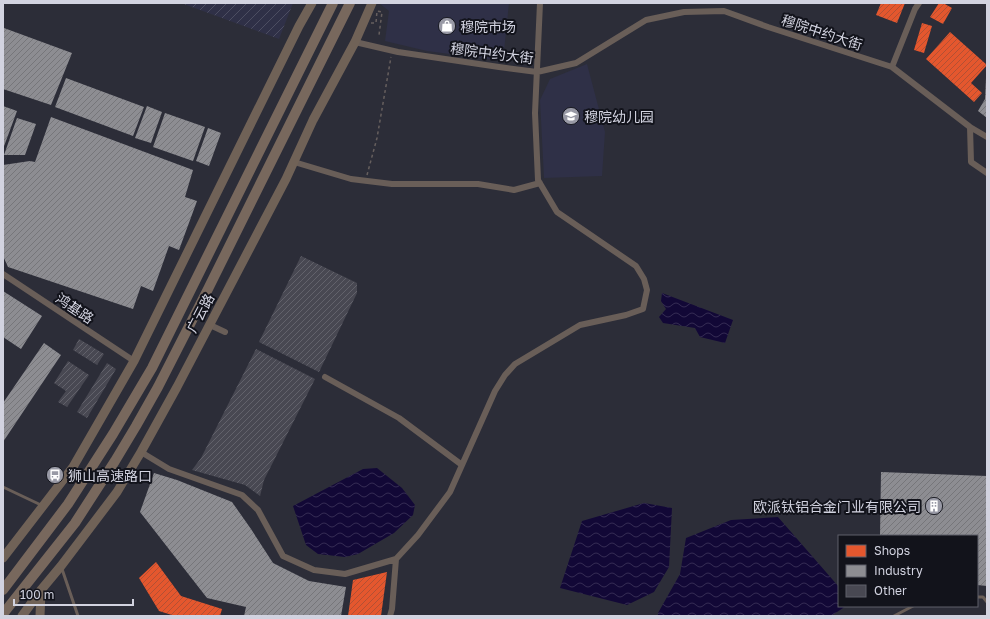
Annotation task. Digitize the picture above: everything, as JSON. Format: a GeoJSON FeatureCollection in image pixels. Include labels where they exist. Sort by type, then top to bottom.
{"type":"FeatureCollection","features":[{"type":"Feature","properties":{"kind":"main road"},"geometry":{"type":"LineString","coordinates":[[3,558],[73,467],[134,361],[299,26],[312,3]]}},
{"type":"Feature","properties":{"kind":"main road"},"geometry":{"type":"LineString","coordinates":[[326,3],[326,17]]}},
{"type":"Feature","properties":{"kind":"main road","name":"广云路"},"geometry":{"type":"LineString","coordinates":[[3,590],[68,504],[113,434],[152,368],[333,3]]}},
{"type":"Feature","properties":{"kind":"main road","name":"广云路"},"geometry":{"type":"LineString","coordinates":[[3,614],[75,523],[115,462],[158,387],[350,3]]}},
{"type":"Feature","properties":{"kind":"main road"},"geometry":{"type":"LineString","coordinates":[[336,30],[357,3]]}},
{"type":"Feature","properties":{"kind":"main road","name":"广云路"},"geometry":{"type":"LineString","coordinates":[[22,616],[117,492],[141,452],[210,325],[286,179],[313,120],[355,42],[372,3]]}},
{"type":"Feature","properties":{"kind":"main road"},"geometry":{"type":"LineString","coordinates":[[3,550],[16,542]]}},
{"type":"Feature","properties":{"kind":"main road"},"geometry":{"type":"LineString","coordinates":[[40,616],[41,590]]}},
{"type":"Feature","properties":{"kind":"street"},"geometry":{"type":"LineString","coordinates":[[141,452],[170,469],[242,495],[258,510],[283,556],[314,570],[345,574],[396,559],[418,535],[450,492],[495,391],[505,375],[515,364],[580,324],[626,315],[643,308],[647,290],[644,280],[636,266],[557,212],[538,180],[535,113],[540,3]]}},
{"type":"Feature","properties":{"kind":"street"},"geometry":{"type":"LineString","coordinates":[[919,3],[915,9],[892,67],[970,127],[987,137]]}},
{"type":"Feature","properties":{"kind":"street","name":"穆院中约大街"},"geometry":{"type":"LineString","coordinates":[[355,42],[392,51],[537,72],[576,63],[646,20],[684,12],[724,10],[768,28],[892,67]]}},
{"type":"Feature","properties":{"kind":"street"},"geometry":{"type":"LineString","coordinates":[[970,127],[971,162],[987,174]]}},
{"type":"Feature","properties":{"kind":"street"},"geometry":{"type":"LineString","coordinates":[[294,162],[351,179],[392,184],[478,184],[514,190],[540,183]]}},
{"type":"Feature","properties":{"kind":"street","name":"鸿基路"},"geometry":{"type":"LineString","coordinates":[[3,274],[134,361]]}},
{"type":"Feature","properties":{"kind":"street"},"geometry":{"type":"LineString","coordinates":[[210,325],[225,332]]}},
{"type":"Feature","properties":{"kind":"street"},"geometry":{"type":"LineString","coordinates":[[325,377],[399,418],[462,465]]}},
{"type":"Feature","properties":{"kind":"street"},"geometry":{"type":"LineString","coordinates":[[390,616],[392,609],[396,559]]}},
{"type":"Feature","properties":{"kind":"lane"},"geometry":{"type":"LineString","coordinates":[[3,487],[43,506]]}},
{"type":"Feature","properties":{"kind":"lane"},"geometry":{"type":"LineString","coordinates":[[61,566],[78,616]]}},
{"type":"Feature","properties":{"kind":"lane"},"geometry":{"type":"LineString","coordinates":[[978,597],[983,597],[987,602]]}},
{"type":"Feature","properties":{"kind":"lane"},"geometry":{"type":"LineString","coordinates":[[894,616],[912,607]]}},
{"type":"Feature","properties":{"kind":"path"},"geometry":{"type":"LineString","coordinates":[[376,22],[377,11],[382,12],[379,35]]}},
{"type":"Feature","properties":{"kind":"path"},"geometry":{"type":"LineString","coordinates":[[366,181],[377,138],[392,51]]}},
{"type":"Feature","properties":{"kind":"shaded area"},"geometry":{"type":"Polygon","coordinates":[[[181,3],[293,3],[279,39],[181,3]]]}},
{"type":"Feature","properties":{"kind":"shaded area","name":"穆院市场"},"geometry":{"type":"Polygon","coordinates":[[[379,3],[509,3],[503,61],[427,51],[385,41],[389,11],[379,3]]]}},
{"type":"Feature","properties":{"kind":"shaded area","name":"穆院幼儿园"},"geometry":{"type":"Polygon","coordinates":[[[587,64],[605,132],[602,176],[544,178],[540,100],[550,79],[587,64]]]}},
{"type":"Feature","properties":{"kind":"water"},"geometry":{"type":"Polygon","coordinates":[[[662,293],[733,320],[725,343],[700,337],[695,328],[663,323],[659,317],[666,309],[661,301],[662,293]]]}},
{"type":"Feature","properties":{"kind":"water"},"geometry":{"type":"Polygon","coordinates":[[[377,468],[402,488],[415,505],[413,515],[394,533],[358,554],[345,557],[318,554],[306,545],[293,506],[363,469],[377,468]]]}},
{"type":"Feature","properties":{"kind":"water"},"geometry":{"type":"Polygon","coordinates":[[[644,503],[672,508],[669,567],[654,592],[627,605],[560,588],[582,521],[644,503]]]}},
{"type":"Feature","properties":{"kind":"water"},"geometry":{"type":"Polygon","coordinates":[[[778,517],[838,586],[838,607],[844,607],[831,616],[658,616],[658,613],[680,574],[686,538],[731,520],[778,517]]]}},
{"type":"Feature","properties":{"kind":"building: Shops"},"geometry":{"type":"Polygon","coordinates":[[[881,3],[905,3],[897,23],[876,15],[881,3]]]}},
{"type":"Feature","properties":{"kind":"building: Shops"},"geometry":{"type":"Polygon","coordinates":[[[939,3],[943,3],[952,8],[943,24],[930,17],[939,3]]]}},
{"type":"Feature","properties":{"kind":"building: Shops"},"geometry":{"type":"Polygon","coordinates":[[[922,23],[932,26],[924,53],[914,50],[922,23]]]}},
{"type":"Feature","properties":{"kind":"building: Shops"},"geometry":{"type":"Polygon","coordinates":[[[950,32],[987,65],[971,83],[982,93],[974,102],[926,59],[950,32]]]}},
{"type":"Feature","properties":{"kind":"building: Shops"},"geometry":{"type":"Polygon","coordinates":[[[156,562],[181,596],[222,609],[220,616],[175,616],[159,611],[139,578],[156,562]]]}},
{"type":"Feature","properties":{"kind":"building: Shops"},"geometry":{"type":"Polygon","coordinates":[[[387,572],[381,616],[348,616],[353,580],[387,572]]]}},
{"type":"Feature","properties":{"kind":"building: Industry"},"geometry":{"type":"Polygon","coordinates":[[[4,28],[72,53],[51,105],[3,89],[4,28]]]}},
{"type":"Feature","properties":{"kind":"building: Industry"},"geometry":{"type":"Polygon","coordinates":[[[66,78],[144,107],[133,136],[55,107],[66,78]]]}},
{"type":"Feature","properties":{"kind":"building: Industry"},"geometry":{"type":"Polygon","coordinates":[[[986,78],[987,118],[978,111],[985,99],[986,78]]]}},
{"type":"Feature","properties":{"kind":"building: Industry"},"geometry":{"type":"Polygon","coordinates":[[[3,106],[17,111],[3,149],[3,106]]]}},
{"type":"Feature","properties":{"kind":"building: Industry"},"geometry":{"type":"Polygon","coordinates":[[[147,106],[162,112],[151,143],[135,138],[147,106]]]}},
{"type":"Feature","properties":{"kind":"building: Industry"},"geometry":{"type":"Polygon","coordinates":[[[165,113],[205,127],[193,161],[153,147],[165,113]]]}},
{"type":"Feature","properties":{"kind":"building: Industry"},"geometry":{"type":"Polygon","coordinates":[[[51,117],[193,170],[185,197],[197,201],[179,250],[169,246],[153,291],[141,286],[133,309],[8,267],[3,256],[3,165],[30,161],[35,162],[51,117]]]}},
{"type":"Feature","properties":{"kind":"building: Industry"},"geometry":{"type":"Polygon","coordinates":[[[17,118],[36,124],[25,155],[4,155],[17,118]]]}},
{"type":"Feature","properties":{"kind":"building: Industry"},"geometry":{"type":"Polygon","coordinates":[[[208,128],[221,133],[209,166],[196,161],[208,128]]]}},
{"type":"Feature","properties":{"kind":"building: Industry"},"geometry":{"type":"Polygon","coordinates":[[[3,291],[42,316],[21,349],[3,337],[3,291]]]}},
{"type":"Feature","properties":{"kind":"building: Industry"},"geometry":{"type":"Polygon","coordinates":[[[44,343],[61,355],[3,442],[3,403],[44,343]]]}},
{"type":"Feature","properties":{"kind":"building: Industry","name":"欧派钛铝合金门业有限公司"},"geometry":{"type":"Polygon","coordinates":[[[881,472],[987,476],[987,586],[978,585],[978,535],[880,535],[881,472]]]}},
{"type":"Feature","properties":{"kind":"building: Industry"},"geometry":{"type":"Polygon","coordinates":[[[154,473],[177,480],[232,502],[273,563],[309,581],[346,587],[341,616],[244,616],[246,607],[207,598],[140,512],[154,473]]]}},
{"type":"Feature","properties":{"kind":"building: Other"},"geometry":{"type":"Polygon","coordinates":[[[301,256],[357,283],[357,293],[319,372],[259,342],[301,256]]]}},
{"type":"Feature","properties":{"kind":"building: Other"},"geometry":{"type":"Polygon","coordinates":[[[79,339],[104,354],[97,365],[73,350],[79,339]]]}},
{"type":"Feature","properties":{"kind":"building: Other"},"geometry":{"type":"Polygon","coordinates":[[[256,349],[315,379],[264,480],[260,496],[245,485],[192,470],[201,458],[256,349]]]}},
{"type":"Feature","properties":{"kind":"building: Other"},"geometry":{"type":"Polygon","coordinates":[[[68,361],[89,375],[67,407],[58,402],[66,391],[54,383],[68,361]]]}},
{"type":"Feature","properties":{"kind":"building: Other"},"geometry":{"type":"Polygon","coordinates":[[[107,363],[116,369],[87,418],[77,412],[107,363]]]}},
{"type":"Feature","properties":{"kind":"place","name":"穆院市场"},"geometry":{"type":"Point","coordinates":[447,26]}},
{"type":"Feature","properties":{"kind":"place","name":"穆院幼儿园"},"geometry":{"type":"Point","coordinates":[571,116]}},
{"type":"Feature","properties":{"kind":"place","name":"狮山高速路口"},"geometry":{"type":"Point","coordinates":[55,475]}},
{"type":"Feature","properties":{"kind":"place","name":"欧派钛铝合金门业有限公司"},"geometry":{"type":"Point","coordinates":[934,506]}}]}
